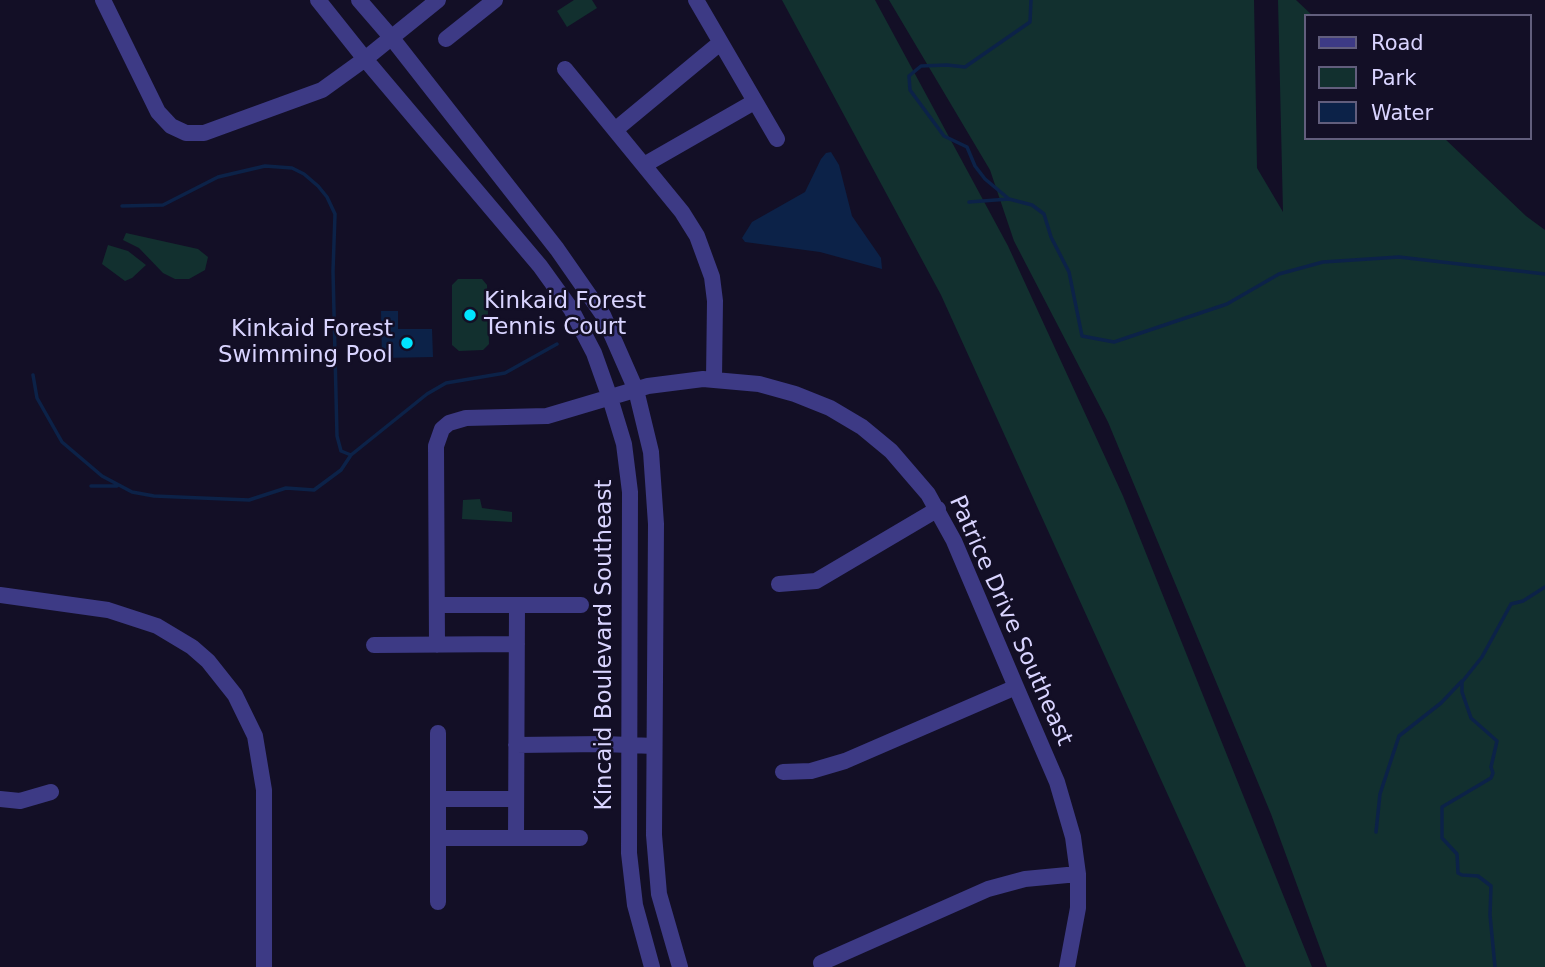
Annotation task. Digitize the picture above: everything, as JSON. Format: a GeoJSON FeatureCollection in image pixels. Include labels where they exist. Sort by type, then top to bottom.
{"type":"FeatureCollection","features":[{"type":"Feature","properties":{"kind":"street"},"geometry":{"type":"LineString","coordinates":[[103,0],[158,112],[171,127],[186,133],[204,133],[323,90],[438,0]]}},
{"type":"Feature","properties":{"kind":"street","name":"Kincaid Boulevard Southeast"},"geometry":{"type":"LineString","coordinates":[[318,0],[525,248],[571,309],[594,353],[610,398],[624,444],[630,492],[629,853],[635,905],[652,967]]}},
{"type":"Feature","properties":{"kind":"street"},"geometry":{"type":"LineString","coordinates":[[359,0],[557,249],[603,315],[636,390],[651,452],[654,485],[654,835],[660,894],[680,967]]}},
{"type":"Feature","properties":{"kind":"street"},"geometry":{"type":"LineString","coordinates":[[446,39],[495,0]]}},
{"type":"Feature","properties":{"kind":"street"},"geometry":{"type":"LineString","coordinates":[[696,0],[777,139]]}},
{"type":"Feature","properties":{"kind":"street"},"geometry":{"type":"LineString","coordinates":[[615,130],[720,43]]}},
{"type":"Feature","properties":{"kind":"street"},"geometry":{"type":"LineString","coordinates":[[565,69],[682,212],[705,254],[715,301],[714,379]]}},
{"type":"Feature","properties":{"kind":"street"},"geometry":{"type":"LineString","coordinates":[[644,165],[754,102]]}},
{"type":"Feature","properties":{"kind":"street","name":"Patrice Drive Southeast"},"geometry":{"type":"LineString","coordinates":[[437,645],[436,446],[442,429],[457,419],[547,416],[666,382],[714,379],[777,388],[813,400],[846,417],[898,458],[938,509],[954,541],[1064,800],[1078,874],[1078,908],[1067,967]]}},
{"type":"Feature","properties":{"kind":"street"},"geometry":{"type":"LineString","coordinates":[[779,584],[816,581],[938,509]]}},
{"type":"Feature","properties":{"kind":"street"},"geometry":{"type":"LineString","coordinates":[[0,595],[108,610],[157,626],[192,647],[208,661],[235,695],[255,736],[261,759],[264,790],[264,967]]}},
{"type":"Feature","properties":{"kind":"street"},"geometry":{"type":"LineString","coordinates":[[437,605],[581,605]]}},
{"type":"Feature","properties":{"kind":"street"},"geometry":{"type":"LineString","coordinates":[[516,838],[517,605]]}},
{"type":"Feature","properties":{"kind":"street"},"geometry":{"type":"LineString","coordinates":[[374,645],[517,645]]}},
{"type":"Feature","properties":{"kind":"street"},"geometry":{"type":"LineString","coordinates":[[783,772],[811,771],[845,761],[1016,687]]}},
{"type":"Feature","properties":{"kind":"street"},"geometry":{"type":"LineString","coordinates":[[438,733],[438,902]]}},
{"type":"Feature","properties":{"kind":"street"},"geometry":{"type":"LineString","coordinates":[[516,745],[654,746]]}},
{"type":"Feature","properties":{"kind":"street"},"geometry":{"type":"LineString","coordinates":[[0,799],[20,801],[51,792]]}},
{"type":"Feature","properties":{"kind":"street"},"geometry":{"type":"LineString","coordinates":[[438,799],[516,799]]}},
{"type":"Feature","properties":{"kind":"street"},"geometry":{"type":"LineString","coordinates":[[438,838],[580,838]]}},
{"type":"Feature","properties":{"kind":"street"},"geometry":{"type":"LineString","coordinates":[[821,963],[988,888],[1025,879],[1078,874]]}},
{"type":"Feature","properties":{"kind":"green space"},"geometry":{"type":"Polygon","coordinates":[[[574,0],[592,0],[597,8],[567,27],[557,11],[574,0]]]}},
{"type":"Feature","properties":{"kind":"green space"},"geometry":{"type":"Polygon","coordinates":[[[782,0],[875,0],[1008,246],[1123,496],[1312,967],[1246,967],[941,295],[782,0]]]}},
{"type":"Feature","properties":{"kind":"green space"},"geometry":{"type":"Polygon","coordinates":[[[889,0],[1254,0],[1257,168],[1283,212],[1278,0],[1296,0],[1311,14],[1304,14],[1304,140],[1446,140],[1526,216],[1545,230],[1545,967],[1327,967],[1271,814],[1108,422],[1014,241],[990,170],[889,0]]]}},
{"type":"Feature","properties":{"kind":"green space"},"geometry":{"type":"Polygon","coordinates":[[[126,233],[198,249],[208,257],[205,270],[189,279],[175,279],[163,273],[139,248],[123,240],[126,233]]]}},
{"type":"Feature","properties":{"kind":"green space"},"geometry":{"type":"Polygon","coordinates":[[[108,245],[128,251],[146,265],[125,281],[102,264],[108,245]]]}},
{"type":"Feature","properties":{"kind":"green space","name":"Kinkaid Forest Tennis Court"},"geometry":{"type":"Polygon","coordinates":[[[458,279],[482,279],[487,285],[489,344],[483,350],[459,351],[452,345],[452,285],[458,279]]]}},
{"type":"Feature","properties":{"kind":"green space"},"geometry":{"type":"Polygon","coordinates":[[[480,499],[482,508],[512,512],[512,522],[462,519],[463,500],[480,499]]]}},
{"type":"Feature","properties":{"kind":"water"},"geometry":{"type":"Polygon","coordinates":[[[831,152],[839,165],[852,216],[881,258],[882,269],[820,252],[745,242],[742,238],[752,222],[805,192],[821,159],[831,152]]]}},
{"type":"Feature","properties":{"kind":"water","name":"Kinkaid Forest Swimming Pool"},"geometry":{"type":"Polygon","coordinates":[[[381,311],[398,311],[398,329],[432,329],[433,357],[382,358],[381,311]]]}},
{"type":"Feature","properties":{"kind":"waterway"},"geometry":{"type":"LineString","coordinates":[[1031,0],[1030,22],[965,67],[921,66],[909,76],[910,90],[944,136],[967,147],[975,166],[985,179],[1009,199],[1032,205],[1044,214],[1051,237],[1069,272],[1082,336],[1114,342],[1227,304],[1279,274],[1323,262],[1399,257],[1545,274]]}},
{"type":"Feature","properties":{"kind":"waterway"},"geometry":{"type":"LineString","coordinates":[[122,206],[163,205],[218,177],[265,166],[292,168],[318,186],[335,214],[333,271],[337,436],[341,451],[351,455]]}},
{"type":"Feature","properties":{"kind":"waterway"},"geometry":{"type":"LineString","coordinates":[[969,202],[1009,199]]}},
{"type":"Feature","properties":{"kind":"waterway"},"geometry":{"type":"LineString","coordinates":[[33,375],[37,398],[62,442],[102,476],[132,492],[154,496],[249,500],[286,488],[314,490],[341,470],[351,455],[427,394],[446,383],[505,373],[557,344]]}},
{"type":"Feature","properties":{"kind":"waterway"},"geometry":{"type":"LineString","coordinates":[[91,486],[117,486]]}},
{"type":"Feature","properties":{"kind":"waterway"},"geometry":{"type":"LineString","coordinates":[[1495,967],[1490,915],[1491,886],[1478,876],[1458,873],[1457,854],[1442,838],[1442,807],[1491,778],[1493,773],[1491,767],[1497,741],[1471,718],[1462,692],[1462,682],[1482,657],[1511,604],[1523,601],[1545,587]]}},
{"type":"Feature","properties":{"kind":"waterway"},"geometry":{"type":"LineString","coordinates":[[1376,832],[1380,794],[1399,736],[1441,703],[1462,681]]}},
{"type":"Feature","properties":{"kind":"place","name":"Kinkaid Forest Tennis Court"},"geometry":{"type":"Point","coordinates":[470,315]}},
{"type":"Feature","properties":{"kind":"place","name":"Kinkaid Forest Swimming Pool"},"geometry":{"type":"Point","coordinates":[407,343]}}]}
